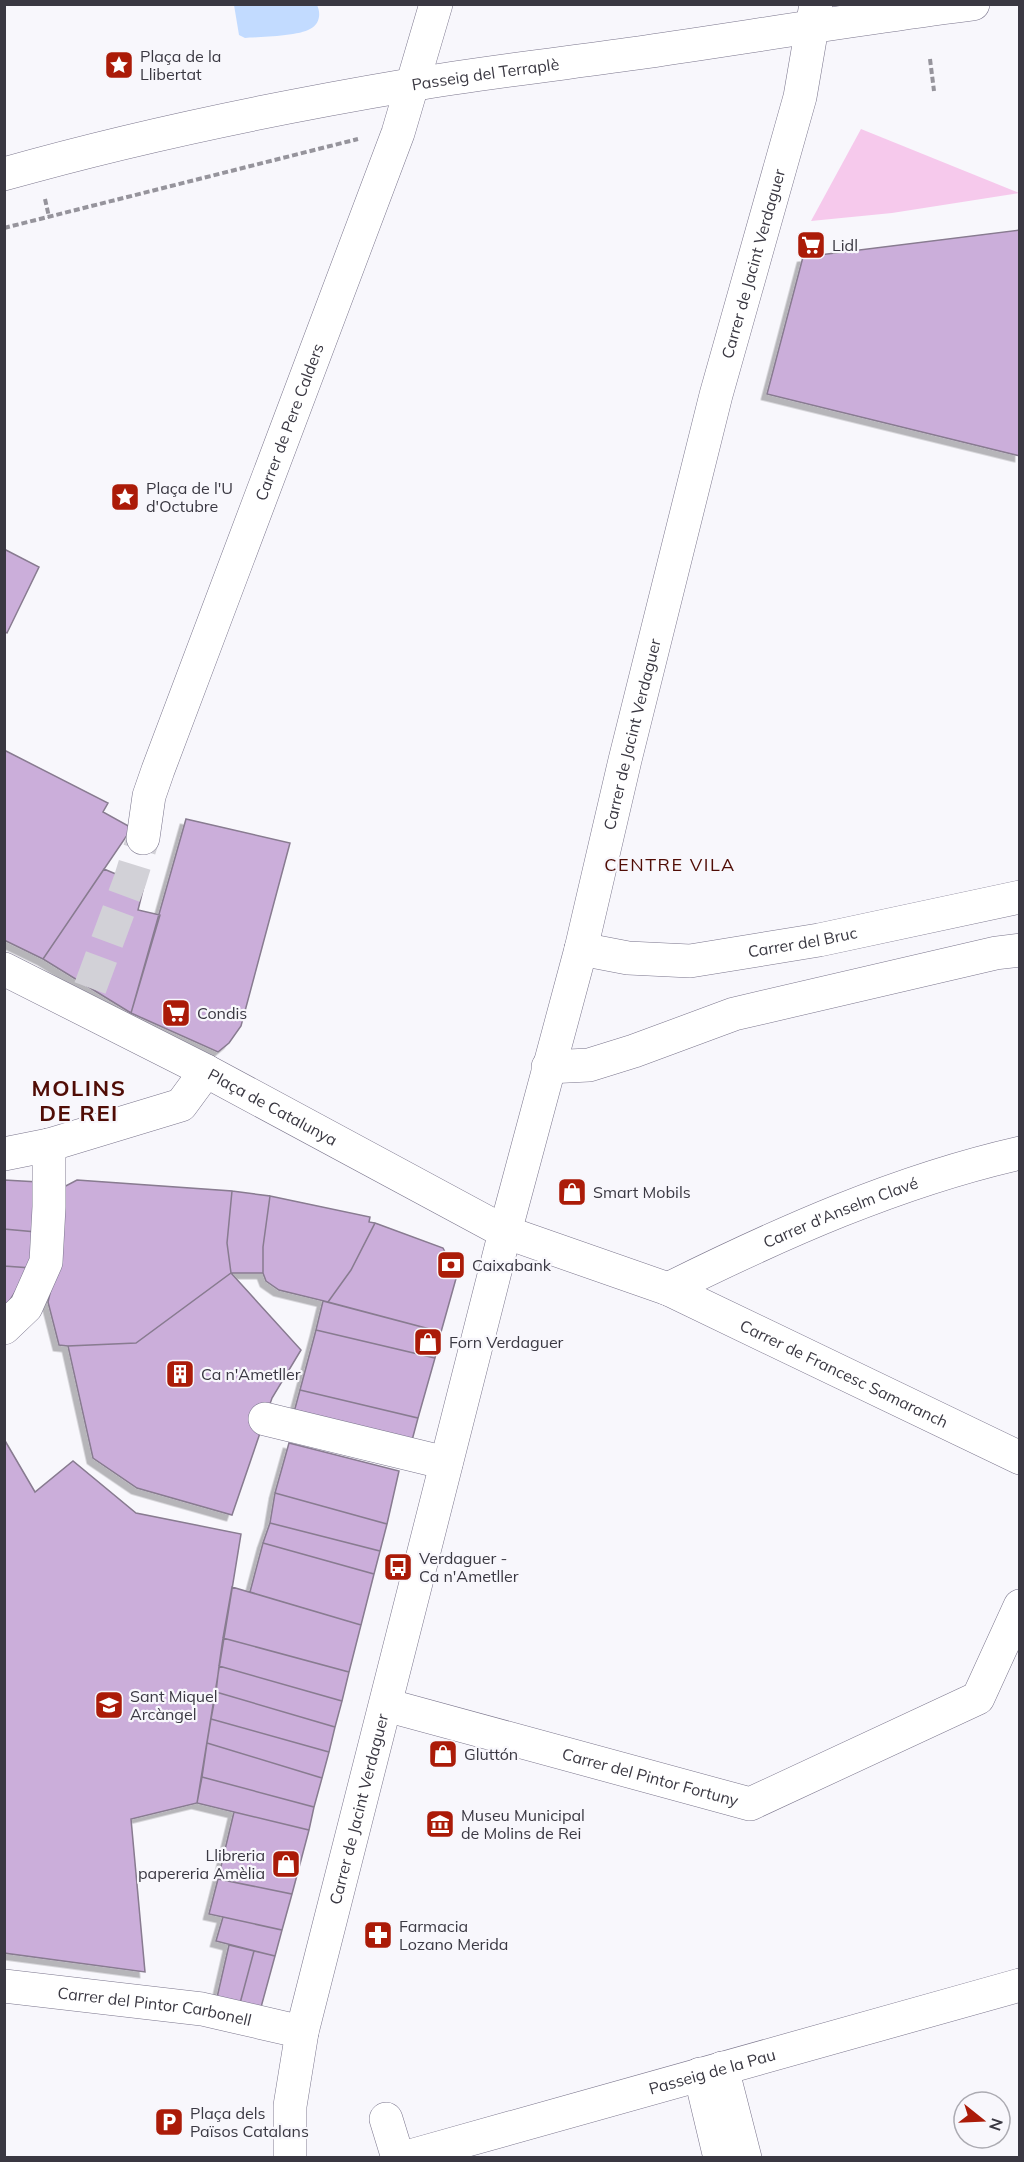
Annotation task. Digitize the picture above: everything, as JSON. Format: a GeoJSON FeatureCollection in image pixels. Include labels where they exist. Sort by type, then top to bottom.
{"type":"FeatureCollection","features":[{"type":"Feature","properties":{"kind":"street","name":"Carrer de Pere Calders"},"geometry":{"type":"LineString","coordinates":[[143,838],[149,796],[158,770],[398,133],[436,4]]}},
{"type":"Feature","properties":{"kind":"street","name":"Passeig del Terraplè"},"geometry":{"type":"LineString","coordinates":[[4,174],[239,116],[412,85],[725,41],[814,15],[973,4]]}},
{"type":"Feature","properties":{"kind":"street","name":"Carrer de Jacint Verdaguer"},"geometry":{"type":"LineString","coordinates":[[290,2157],[290,2106],[302,2032],[505,1232],[581,949],[625,760],[716,395],[800,97],[814,15]]}},
{"type":"Feature","properties":{"kind":"street","name":"Carrer del Bruc"},"geometry":{"type":"LineString","coordinates":[[581,949],[628,958],[690,961],[819,940],[1020,897]]}},
{"type":"Feature","properties":{"kind":"street"},"geometry":{"type":"LineString","coordinates":[[548,1067],[589,1065],[734,1014],[996,953],[1020,950]]}},
{"type":"Feature","properties":{"kind":"street"},"geometry":{"type":"LineString","coordinates":[[4,969],[86,998],[206,1071]]}},
{"type":"Feature","properties":{"kind":"street"},"geometry":{"type":"LineString","coordinates":[[590,1079],[622,1070],[634,1051]]}},
{"type":"Feature","properties":{"kind":"street","name":"Plaça de Catalunya"},"geometry":{"type":"LineString","coordinates":[[4,1154],[49,1145],[181,1105],[206,1071],[505,1232],[668,1289]]}},
{"type":"Feature","properties":{"kind":"street"},"geometry":{"type":"LineString","coordinates":[[4,1328],[26,1307],[46,1262],[49,1145]]}},
{"type":"Feature","properties":{"kind":"street","name":"Carrer d'Anselm Clavé"},"geometry":{"type":"LineString","coordinates":[[668,1289],[735,1256],[834,1213],[917,1183],[1020,1153]]}},
{"type":"Feature","properties":{"kind":"street","name":"Carrer de Francesc Samaranch"},"geometry":{"type":"LineString","coordinates":[[668,1289],[1020,1458]]}},
{"type":"Feature","properties":{"kind":"street"},"geometry":{"type":"LineString","coordinates":[[266,1419],[446,1463]]}},
{"type":"Feature","properties":{"kind":"street","name":"Carrer del Pintor Fortuny"},"geometry":{"type":"LineString","coordinates":[[386,1705],[750,1804],[978,1698],[1020,1606]]}},
{"type":"Feature","properties":{"kind":"street","name":"Passeig de la Pau"},"geometry":{"type":"LineString","coordinates":[[403,2157],[1020,1985]]}},
{"type":"Feature","properties":{"kind":"street","name":"Carrer del Pintor Carbonell"},"geometry":{"type":"LineString","coordinates":[[4,1986],[202,2009],[302,2032]]}},
{"type":"Feature","properties":{"kind":"street"},"geometry":{"type":"LineString","coordinates":[[711,2071],[720,2157]]}},
{"type":"Feature","properties":{"kind":"street"},"geometry":{"type":"LineString","coordinates":[[711,2071],[745,2157]]}},
{"type":"Feature","properties":{"kind":"street"},"geometry":{"type":"LineString","coordinates":[[386,2119],[398,2157]]}},
{"type":"Feature","properties":{"kind":"path"},"geometry":{"type":"LineString","coordinates":[[930,59],[934,91]]}},
{"type":"Feature","properties":{"kind":"path"},"geometry":{"type":"LineString","coordinates":[[4,228],[360,138]]}},
{"type":"Feature","properties":{"kind":"path"},"geometry":{"type":"LineString","coordinates":[[42,190],[49,217]]}},
{"type":"Feature","properties":{"kind":"shaded area"},"geometry":{"type":"Polygon","coordinates":[[[861,129],[1019,193],[892,213],[811,221],[861,129]]]}},
{"type":"Feature","properties":{"kind":"water"},"geometry":{"type":"Polygon","coordinates":[[[234,5],[317,5],[319,18],[313,27],[305,31],[279,36],[245,38],[239,35],[234,5]]]}},
{"type":"Feature","properties":{"kind":"building"},"geometry":{"type":"Polygon","coordinates":[[[1020,230],[1020,456],[767,394],[803,257],[1020,230]]]}},
{"type":"Feature","properties":{"kind":"building"},"geometry":{"type":"Polygon","coordinates":[[[4,549],[39,567],[7,633],[4,631],[4,549]]]}},
{"type":"Feature","properties":{"kind":"building"},"geometry":{"type":"Polygon","coordinates":[[[4,750],[108,803],[103,812],[132,828],[43,959],[4,940],[4,750]]]}},
{"type":"Feature","properties":{"kind":"building"},"geometry":{"type":"Polygon","coordinates":[[[186,819],[290,843],[241,1026],[229,1043],[218,1052],[131,1013],[186,819]]]}},
{"type":"Feature","properties":{"kind":"building"},"geometry":{"type":"Polygon","coordinates":[[[104,869],[144,886],[138,910],[160,915],[131,1013],[43,959],[104,869]]]}},
{"type":"Feature","properties":{"kind":"building"},"geometry":{"type":"Polygon","coordinates":[[[4,1180],[39,1182],[36,1232],[4,1229],[4,1180]]]}},
{"type":"Feature","properties":{"kind":"building"},"geometry":{"type":"Polygon","coordinates":[[[77,1180],[232,1191],[227,1243],[231,1273],[136,1343],[59,1345],[48,1302],[54,1276],[58,1190],[77,1180]]]}},
{"type":"Feature","properties":{"kind":"building"},"geometry":{"type":"Polygon","coordinates":[[[232,1191],[270,1196],[263,1247],[263,1273],[231,1273],[227,1243],[232,1191]]]}},
{"type":"Feature","properties":{"kind":"building"},"geometry":{"type":"Polygon","coordinates":[[[270,1196],[370,1217],[369,1222],[375,1223],[351,1270],[328,1302],[279,1290],[266,1281],[263,1273],[263,1247],[270,1196]]]}},
{"type":"Feature","properties":{"kind":"building"},"geometry":{"type":"Polygon","coordinates":[[[375,1223],[443,1248],[457,1275],[441,1332],[328,1302],[351,1270],[375,1223]]]}},
{"type":"Feature","properties":{"kind":"building"},"geometry":{"type":"Polygon","coordinates":[[[4,1229],[36,1232],[31,1268],[4,1266],[4,1229]]]}},
{"type":"Feature","properties":{"kind":"building"},"geometry":{"type":"Polygon","coordinates":[[[4,1266],[31,1268],[4,1309],[4,1266]]]}},
{"type":"Feature","properties":{"kind":"building","name":"Ca n'Ametller"},"geometry":{"type":"Polygon","coordinates":[[[231,1273],[301,1350],[272,1398],[232,1515],[137,1488],[93,1458],[68,1346],[136,1343],[231,1273]]]}},
{"type":"Feature","properties":{"kind":"building"},"geometry":{"type":"Polygon","coordinates":[[[323,1301],[441,1332],[435,1358],[316,1330],[323,1301]]]}},
{"type":"Feature","properties":{"kind":"building"},"geometry":{"type":"Polygon","coordinates":[[[316,1330],[435,1358],[418,1418],[300,1390],[316,1330]]]}},
{"type":"Feature","properties":{"kind":"building"},"geometry":{"type":"Polygon","coordinates":[[[300,1390],[418,1418],[411,1444],[293,1416],[300,1390]]]}},
{"type":"Feature","properties":{"kind":"building","name":"Sant Miquel Arcàngel"},"geometry":{"type":"Polygon","coordinates":[[[4,1439],[35,1492],[73,1461],[136,1513],[241,1534],[197,1803],[131,1819],[145,1972],[4,1953],[4,1439]]]}},
{"type":"Feature","properties":{"kind":"building"},"geometry":{"type":"Polygon","coordinates":[[[289,1443],[399,1471],[387,1524],[275,1493],[289,1443]]]}},
{"type":"Feature","properties":{"kind":"building"},"geometry":{"type":"Polygon","coordinates":[[[275,1493],[387,1524],[380,1551],[270,1523],[275,1493]]]}},
{"type":"Feature","properties":{"kind":"building"},"geometry":{"type":"Polygon","coordinates":[[[270,1523],[380,1551],[374,1574],[263,1543],[270,1523]]]}},
{"type":"Feature","properties":{"kind":"building"},"geometry":{"type":"Polygon","coordinates":[[[263,1543],[374,1574],[361,1625],[250,1592],[263,1543]]]}},
{"type":"Feature","properties":{"kind":"building"},"geometry":{"type":"Polygon","coordinates":[[[232,1587],[361,1625],[349,1672],[223,1638],[232,1587]]]}},
{"type":"Feature","properties":{"kind":"building"},"geometry":{"type":"Polygon","coordinates":[[[223,1638],[349,1672],[342,1701],[219,1666],[223,1638]]]}},
{"type":"Feature","properties":{"kind":"building"},"geometry":{"type":"Polygon","coordinates":[[[219,1666],[342,1701],[335,1727],[216,1692],[219,1666]]]}},
{"type":"Feature","properties":{"kind":"building"},"geometry":{"type":"Polygon","coordinates":[[[216,1692],[335,1727],[329,1752],[211,1719],[216,1692]]]}},
{"type":"Feature","properties":{"kind":"building"},"geometry":{"type":"Polygon","coordinates":[[[211,1719],[329,1752],[322,1778],[207,1743],[211,1719]]]}},
{"type":"Feature","properties":{"kind":"building"},"geometry":{"type":"Polygon","coordinates":[[[207,1743],[322,1778],[314,1807],[202,1777],[207,1743]]]}},
{"type":"Feature","properties":{"kind":"building"},"geometry":{"type":"Polygon","coordinates":[[[202,1777],[314,1807],[309,1830],[197,1803],[202,1777]]]}},
{"type":"Feature","properties":{"kind":"building"},"geometry":{"type":"Polygon","coordinates":[[[234,1812],[309,1830],[292,1894],[218,1879],[234,1812]]]}},
{"type":"Feature","properties":{"kind":"building"},"geometry":{"type":"Polygon","coordinates":[[[218,1879],[292,1894],[282,1930],[209,1914],[218,1879]]]}},
{"type":"Feature","properties":{"kind":"building"},"geometry":{"type":"Polygon","coordinates":[[[223,1917],[282,1930],[275,1956],[216,1941],[223,1917]]]}},
{"type":"Feature","properties":{"kind":"building"},"geometry":{"type":"Polygon","coordinates":[[[229,1945],[254,1951],[239,2007],[216,2002],[229,1945]]]}},
{"type":"Feature","properties":{"kind":"building"},"geometry":{"type":"Polygon","coordinates":[[[254,1951],[275,1956],[260,2011],[239,2007],[254,1951]]]}},
{"type":"Feature","properties":{"kind":"tunnel"},"geometry":{"type":"LineString","coordinates":[[90,988],[143,838]]}},
{"type":"Feature","properties":{"kind":"place","name":"Plaça de la Llibertat"},"geometry":{"type":"Point","coordinates":[119,65]}},
{"type":"Feature","properties":{"kind":"place","name":"Lidl"},"geometry":{"type":"Point","coordinates":[811,245]}},
{"type":"Feature","properties":{"kind":"place","name":"Plaça de l'U d'Octubre"},"geometry":{"type":"Point","coordinates":[125,497]}},
{"type":"Feature","properties":{"kind":"place","name":"Condis"},"geometry":{"type":"Point","coordinates":[176,1013]}},
{"type":"Feature","properties":{"kind":"place","name":"Smart Mobils"},"geometry":{"type":"Point","coordinates":[572,1192]}},
{"type":"Feature","properties":{"kind":"place","name":"Caixabank"},"geometry":{"type":"Point","coordinates":[451,1265]}},
{"type":"Feature","properties":{"kind":"place","name":"Forn Verdaguer"},"geometry":{"type":"Point","coordinates":[428,1342]}},
{"type":"Feature","properties":{"kind":"place","name":"Ca n'Ametller"},"geometry":{"type":"Point","coordinates":[180,1374]}},
{"type":"Feature","properties":{"kind":"place","name":"Verdaguer - Ca n'Ametller"},"geometry":{"type":"Point","coordinates":[398,1567]}},
{"type":"Feature","properties":{"kind":"place","name":"Sant Miquel Arcàngel"},"geometry":{"type":"Point","coordinates":[109,1705]}},
{"type":"Feature","properties":{"kind":"place","name":"Gluttón"},"geometry":{"type":"Point","coordinates":[443,1754]}},
{"type":"Feature","properties":{"kind":"place","name":"Museu Municipal de Molins de Rei"},"geometry":{"type":"Point","coordinates":[440,1824]}},
{"type":"Feature","properties":{"kind":"place","name":"Llibreria papereria Amèlia"},"geometry":{"type":"Point","coordinates":[286,1864]}},
{"type":"Feature","properties":{"kind":"place","name":"Farmacia Lozano Merida"},"geometry":{"type":"Point","coordinates":[378,1935]}},
{"type":"Feature","properties":{"kind":"place","name":"Plaça dels Països Catalans"},"geometry":{"type":"Point","coordinates":[169,2122]}},
{"type":"Feature","properties":{"kind":"district","name":"CENTRE VILA"},"geometry":{"type":"Point","coordinates":[670,865]}},
{"type":"Feature","properties":{"kind":"district","name":"MOLINS DE REI"},"geometry":{"type":"Point","coordinates":[79,1100]}}]}
